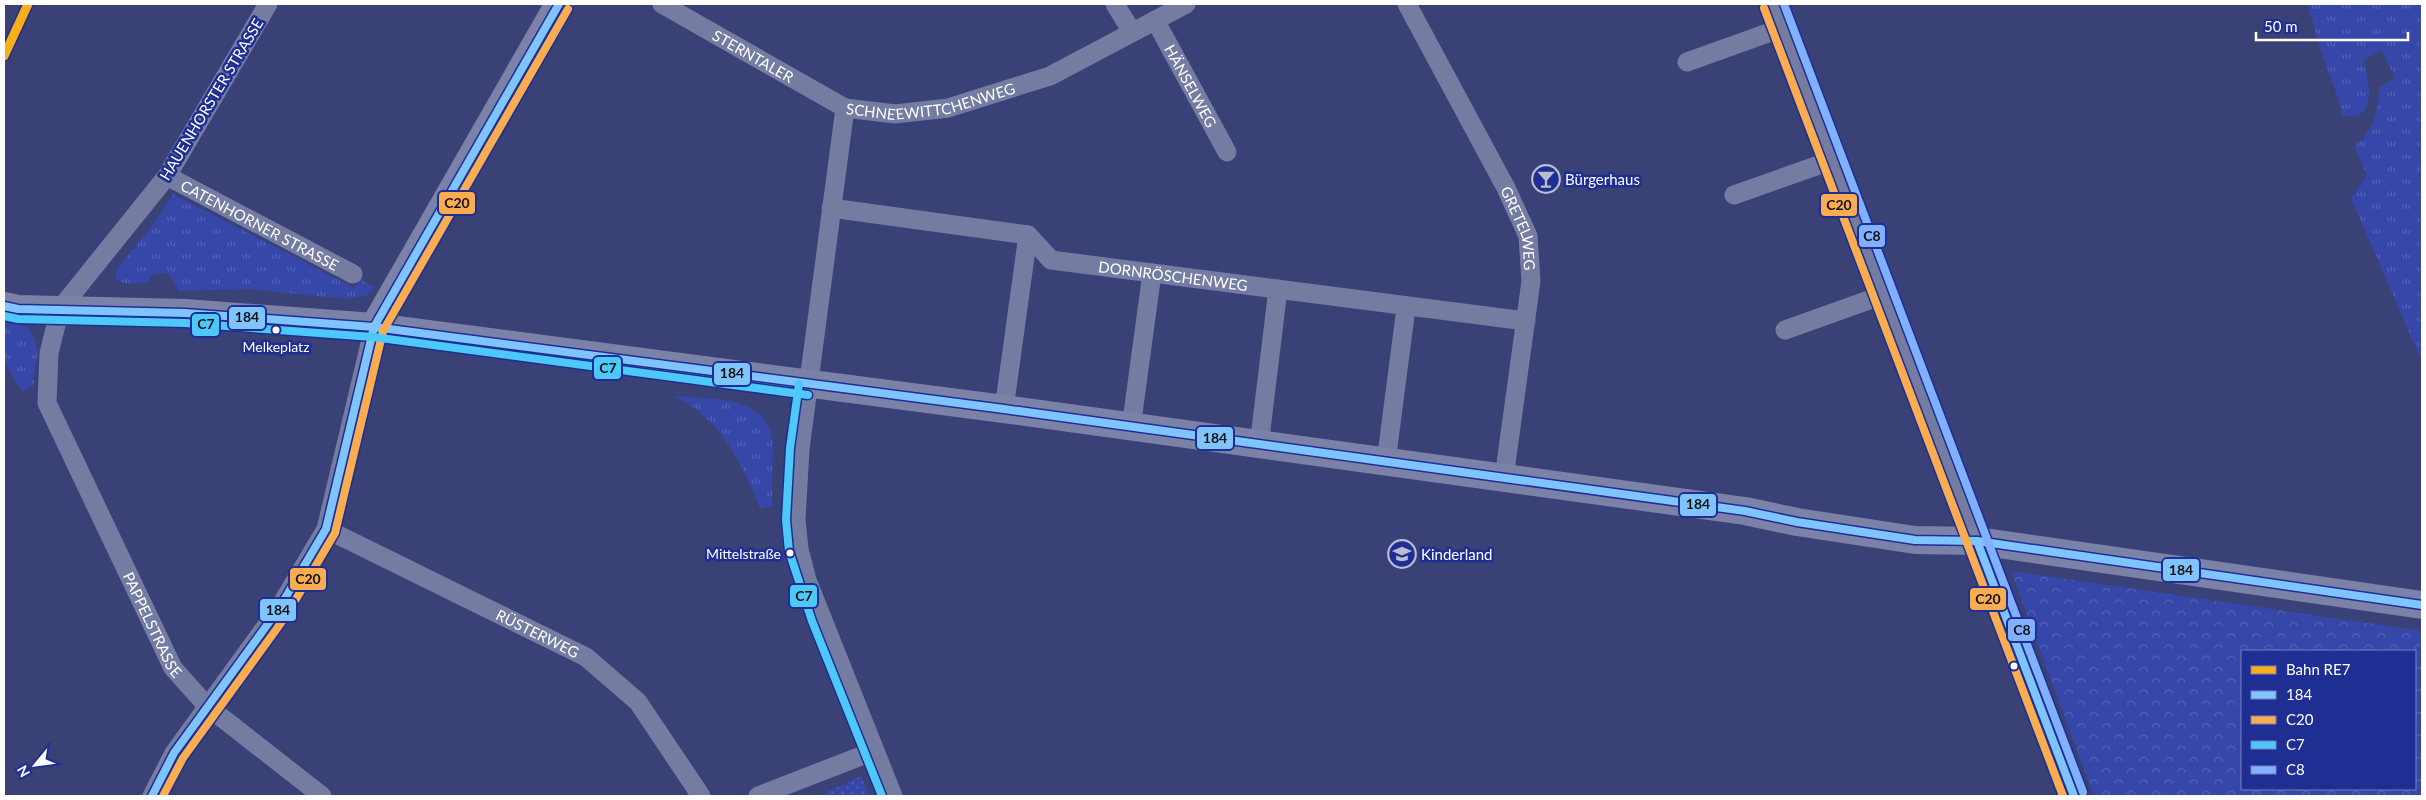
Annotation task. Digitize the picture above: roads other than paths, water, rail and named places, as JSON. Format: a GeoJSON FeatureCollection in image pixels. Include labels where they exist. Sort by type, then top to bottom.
{"type":"FeatureCollection","features":[{"type":"Feature","properties":{"kind":"street","name":"HAUENHORSTER STRASSE"},"geometry":{"type":"LineString","coordinates":[[60,309],[167,176],[268,4]]}},
{"type":"Feature","properties":{"kind":"street"},"geometry":{"type":"LineString","coordinates":[[152,796],[174,753],[278,610],[326,529],[374,327],[559,4]]}},
{"type":"Feature","properties":{"kind":"street","name":"STERNTALER"},"geometry":{"type":"LineString","coordinates":[[662,4],[845,108]]}},
{"type":"Feature","properties":{"kind":"street"},"geometry":{"type":"LineString","coordinates":[[1115,4],[1132,32]]}},
{"type":"Feature","properties":{"kind":"street","name":"SCHNEEWITTCHENWEG"},"geometry":{"type":"LineString","coordinates":[[808,385],[845,108],[895,114],[948,108],[1050,76],[1186,4]]}},
{"type":"Feature","properties":{"kind":"street","name":"GRETELWEG"},"geometry":{"type":"LineString","coordinates":[[1408,4],[1506,188],[1528,236],[1531,281],[1504,478]]}},
{"type":"Feature","properties":{"kind":"street"},"geometry":{"type":"LineString","coordinates":[[1773,4],[1976,541],[2024,660],[2074,796]]}},
{"type":"Feature","properties":{"kind":"street","name":"HÄNSELWEG"},"geometry":{"type":"LineString","coordinates":[[1155,20],[1227,152]]}},
{"type":"Feature","properties":{"kind":"street"},"geometry":{"type":"LineString","coordinates":[[1687,62],[1782,28]]}},
{"type":"Feature","properties":{"kind":"street"},"geometry":{"type":"LineString","coordinates":[[1734,195],[1833,160]]}},
{"type":"Feature","properties":{"kind":"street","name":"CATENHORNER STRASSE"},"geometry":{"type":"LineString","coordinates":[[167,176],[353,274]]}},
{"type":"Feature","properties":{"kind":"street"},"geometry":{"type":"LineString","coordinates":[[831,208],[1028,235],[1004,410]]}},
{"type":"Feature","properties":{"kind":"street","name":"DORNRÖSCHENWEG"},"geometry":{"type":"LineString","coordinates":[[1028,235],[1050,260],[1278,289],[1406,308],[1526,321]]}},
{"type":"Feature","properties":{"kind":"street"},"geometry":{"type":"LineString","coordinates":[[1131,428],[1152,273]]}},
{"type":"Feature","properties":{"kind":"street"},"geometry":{"type":"LineString","coordinates":[[1258,446],[1278,289]]}},
{"type":"Feature","properties":{"kind":"street"},"geometry":{"type":"LineString","coordinates":[[1785,330],[1884,295]]}},
{"type":"Feature","properties":{"kind":"street"},"geometry":{"type":"LineString","coordinates":[[4,306],[185,313],[374,327],[1004,410],[1745,511],[1797,522],[1915,540],[1976,541],[2422,605]]}},
{"type":"Feature","properties":{"kind":"street"},"geometry":{"type":"LineString","coordinates":[[1386,462],[1406,308]]}},
{"type":"Feature","properties":{"kind":"street","name":"PAPPELSTRASSE"},"geometry":{"type":"LineString","coordinates":[[60,309],[49,353],[47,403],[173,668],[207,706],[322,796]]}},
{"type":"Feature","properties":{"kind":"street"},"geometry":{"type":"LineString","coordinates":[[808,385],[800,449],[796,520],[799,549],[821,618],[893,796]]}},
{"type":"Feature","properties":{"kind":"street","name":"RÜSTERWEG"},"geometry":{"type":"LineString","coordinates":[[326,529],[586,657],[638,702],[701,796]]}},
{"type":"Feature","properties":{"kind":"street"},"geometry":{"type":"LineString","coordinates":[[758,796],[874,750]]}},
{"type":"Feature","properties":{"kind":"rail line","name":"RE7"},"geometry":{"type":"LineString","coordinates":[[4,56],[28,4]]}},
{"type":"Feature","properties":{"kind":"place","name":"Bürgerhaus"},"geometry":{"type":"Point","coordinates":[1546,179]}},
{"type":"Feature","properties":{"kind":"place","name":"Melkeplatz"},"geometry":{"type":"Point","coordinates":[276,330]}},
{"type":"Feature","properties":{"kind":"place","name":"Mittelstraße"},"geometry":{"type":"Point","coordinates":[790,553]}},
{"type":"Feature","properties":{"kind":"place","name":"Kinderland"},"geometry":{"type":"Point","coordinates":[1402,554]}}]}
